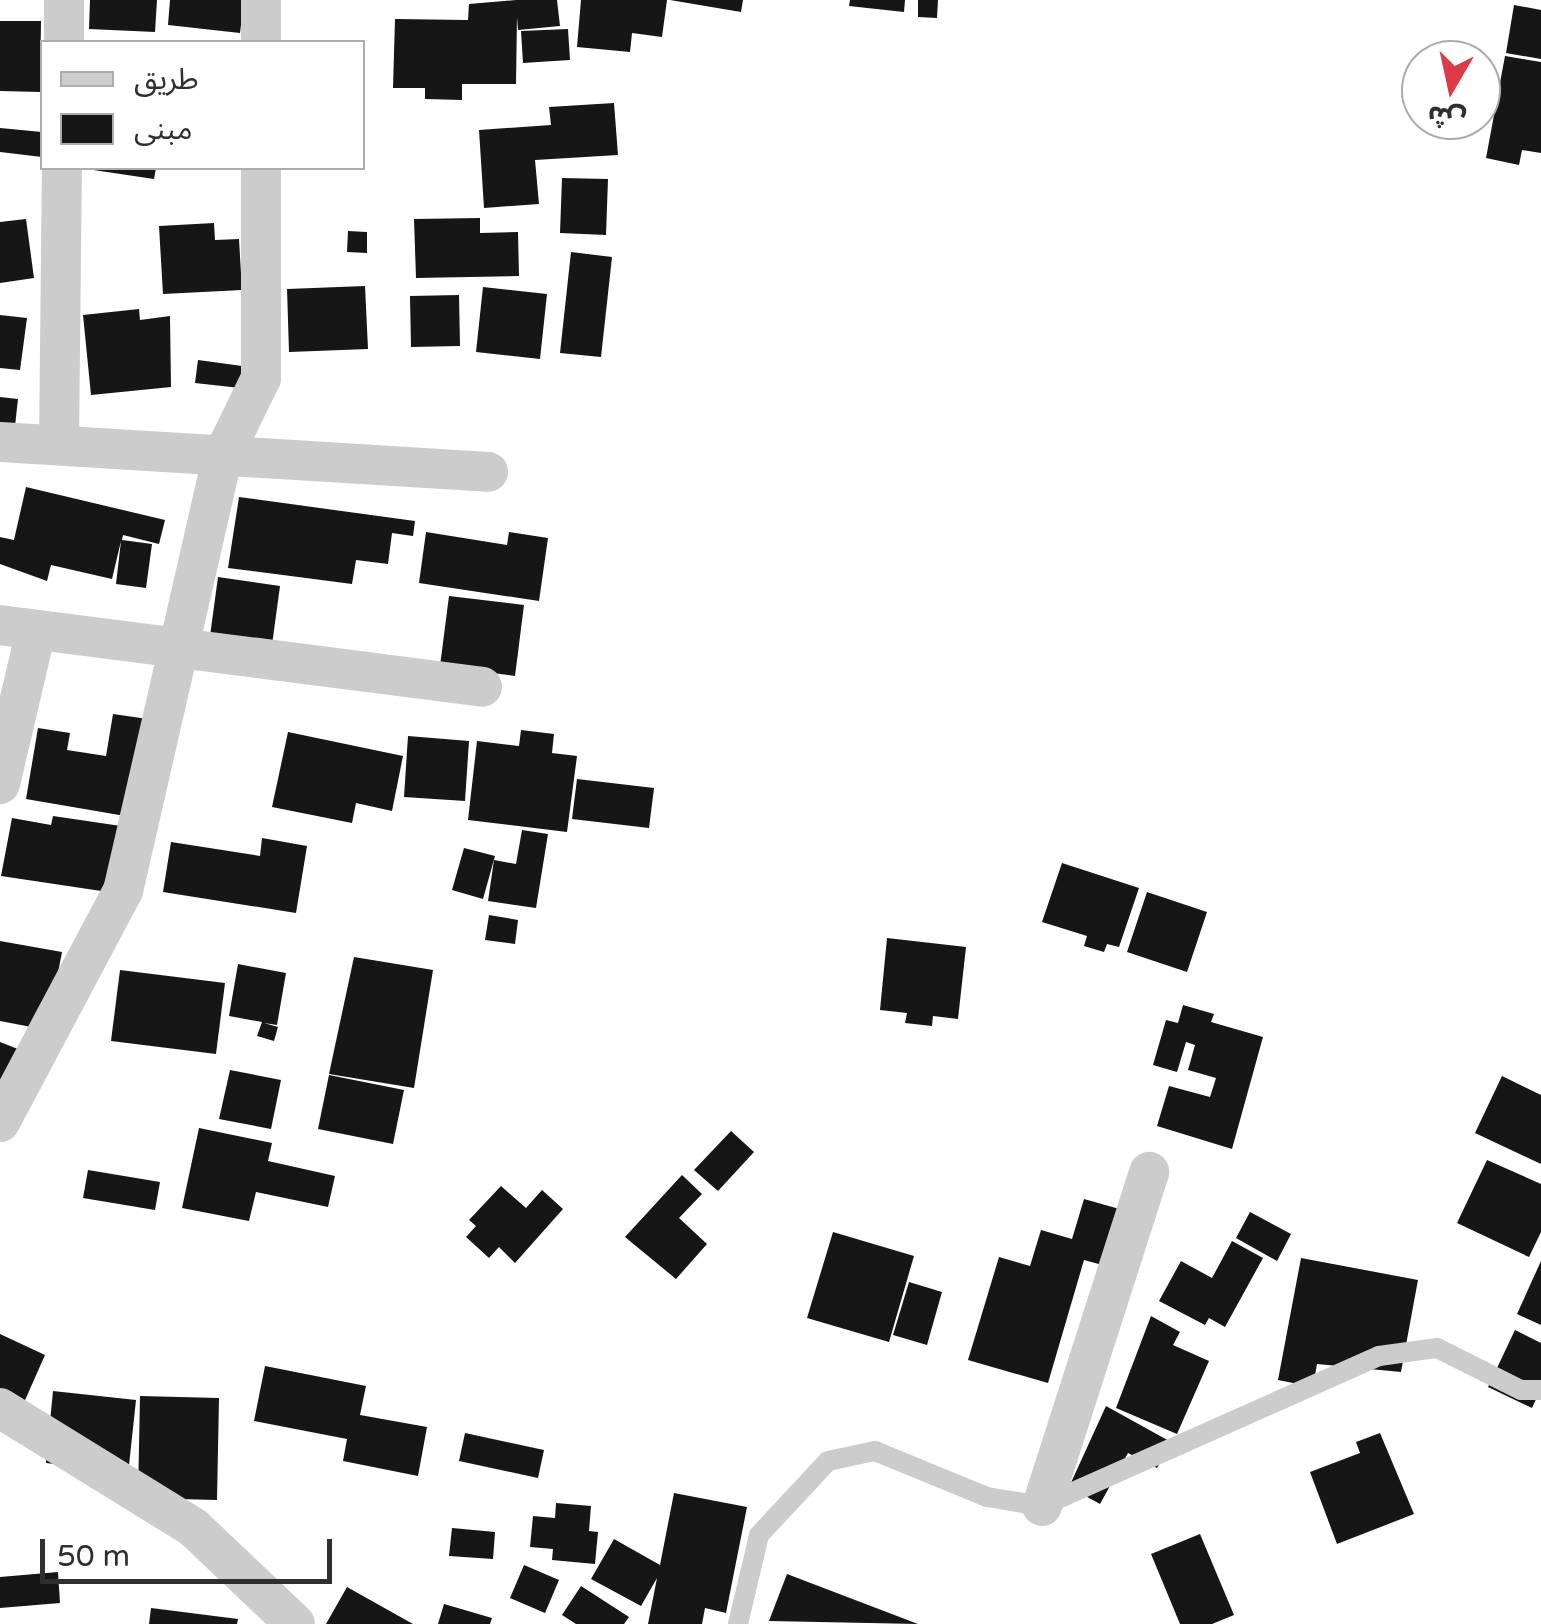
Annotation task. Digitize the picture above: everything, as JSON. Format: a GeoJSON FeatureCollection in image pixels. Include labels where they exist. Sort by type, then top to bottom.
{"type":"FeatureCollection","features":[{"type":"Feature","properties":{"kind":"street"},"geometry":{"type":"LineString","coordinates":[[64,0],[64,40]]}},
{"type":"Feature","properties":{"kind":"street"},"geometry":{"type":"LineString","coordinates":[[261,0],[261,40]]}},
{"type":"Feature","properties":{"kind":"street"},"geometry":{"type":"LineString","coordinates":[[59,446],[62,170]]}},
{"type":"Feature","properties":{"kind":"street"},"geometry":{"type":"LineString","coordinates":[[0,1122],[123,891],[223,456],[260,378],[261,170]]}},
{"type":"Feature","properties":{"kind":"street"},"geometry":{"type":"LineString","coordinates":[[0,442],[488,472]]}},
{"type":"Feature","properties":{"kind":"street"},"geometry":{"type":"LineString","coordinates":[[0,784],[18,628],[482,687]]}},
{"type":"Feature","properties":{"kind":"street"},"geometry":{"type":"LineString","coordinates":[[1042,1506],[1150,1172]]}},
{"type":"Feature","properties":{"kind":"street"},"geometry":{"type":"LineString","coordinates":[[0,1408],[194,1528],[295,1624]]}},
{"type":"Feature","properties":{"kind":"lane"},"geometry":{"type":"LineString","coordinates":[[738,1624],[759,1535],[828,1461],[875,1452],[987,1498],[1042,1506],[1379,1356],[1437,1348],[1521,1390],[1541,1390]]}},
{"type":"Feature","properties":{"kind":"building"},"geometry":{"type":"Polygon","coordinates":[[[90,0],[157,0],[155,32],[89,29],[90,0]]]}},
{"type":"Feature","properties":{"kind":"building"},"geometry":{"type":"Polygon","coordinates":[[[170,0],[244,0],[240,33],[168,25],[170,0]]]}},
{"type":"Feature","properties":{"kind":"building"},"geometry":{"type":"Polygon","coordinates":[[[557,0],[560,26],[518,30],[517,17],[516,84],[462,84],[462,100],[425,99],[425,88],[393,88],[395,19],[468,20],[469,4],[557,0]]]}},
{"type":"Feature","properties":{"kind":"building"},"geometry":{"type":"Polygon","coordinates":[[[581,0],[667,0],[662,37],[632,33],[630,52],[577,47],[581,0]]]}},
{"type":"Feature","properties":{"kind":"building"},"geometry":{"type":"Polygon","coordinates":[[[670,0],[743,0],[741,12],[670,0]]]}},
{"type":"Feature","properties":{"kind":"building"},"geometry":{"type":"Polygon","coordinates":[[[850,0],[905,0],[904,12],[849,6],[850,0]]]}},
{"type":"Feature","properties":{"kind":"building"},"geometry":{"type":"Polygon","coordinates":[[[918,0],[938,0],[937,18],[918,17],[918,0]]]}},
{"type":"Feature","properties":{"kind":"building"},"geometry":{"type":"Polygon","coordinates":[[[1514,5],[1541,10],[1541,59],[1506,53],[1514,5]]]}},
{"type":"Feature","properties":{"kind":"building"},"geometry":{"type":"Polygon","coordinates":[[[0,21],[41,21],[40,92],[0,91],[0,21]]]}},
{"type":"Feature","properties":{"kind":"building"},"geometry":{"type":"Polygon","coordinates":[[[568,29],[570,60],[523,63],[521,31],[568,29]]]}},
{"type":"Feature","properties":{"kind":"building"},"geometry":{"type":"Polygon","coordinates":[[[1505,56],[1541,62],[1541,153],[1522,150],[1519,165],[1486,158],[1489,140],[1501,140],[1505,56]]]}},
{"type":"Feature","properties":{"kind":"building"},"geometry":{"type":"Polygon","coordinates":[[[614,103],[618,155],[535,160],[539,204],[484,208],[479,130],[551,125],[549,107],[614,103]]]}},
{"type":"Feature","properties":{"kind":"building"},"geometry":{"type":"Polygon","coordinates":[[[0,128],[40,132],[40,157],[0,152],[0,128]]]}},
{"type":"Feature","properties":{"kind":"building"},"geometry":{"type":"Polygon","coordinates":[[[93,170],[156,170],[154,179],[93,170]]]}},
{"type":"Feature","properties":{"kind":"building"},"geometry":{"type":"Polygon","coordinates":[[[562,178],[608,179],[606,235],[560,233],[562,178]]]}},
{"type":"Feature","properties":{"kind":"building"},"geometry":{"type":"Polygon","coordinates":[[[480,218],[480,233],[518,232],[519,276],[416,278],[414,219],[480,218]]]}},
{"type":"Feature","properties":{"kind":"building"},"geometry":{"type":"Polygon","coordinates":[[[26,219],[34,278],[0,283],[0,222],[26,219]]]}},
{"type":"Feature","properties":{"kind":"building"},"geometry":{"type":"Polygon","coordinates":[[[214,223],[215,240],[239,239],[242,290],[163,294],[159,226],[214,223]]]}},
{"type":"Feature","properties":{"kind":"building"},"geometry":{"type":"Polygon","coordinates":[[[348,231],[367,232],[367,253],[347,252],[348,231]]]}},
{"type":"Feature","properties":{"kind":"building"},"geometry":{"type":"Polygon","coordinates":[[[571,252],[612,257],[601,357],[560,353],[571,252]]]}},
{"type":"Feature","properties":{"kind":"building"},"geometry":{"type":"Polygon","coordinates":[[[365,286],[368,349],[289,352],[287,289],[365,286]]]}},
{"type":"Feature","properties":{"kind":"building"},"geometry":{"type":"Polygon","coordinates":[[[483,287],[547,294],[540,359],[476,352],[483,287]]]}},
{"type":"Feature","properties":{"kind":"building"},"geometry":{"type":"Polygon","coordinates":[[[459,295],[460,346],[411,347],[410,296],[459,295]]]}},
{"type":"Feature","properties":{"kind":"building"},"geometry":{"type":"Polygon","coordinates":[[[139,309],[140,320],[170,316],[171,387],[91,395],[83,315],[139,309]]]}},
{"type":"Feature","properties":{"kind":"building"},"geometry":{"type":"Polygon","coordinates":[[[0,315],[27,318],[20,370],[0,368],[0,315]]]}},
{"type":"Feature","properties":{"kind":"building"},"geometry":{"type":"Polygon","coordinates":[[[198,360],[242,366],[240,388],[195,383],[198,360]]]}},
{"type":"Feature","properties":{"kind":"building"},"geometry":{"type":"Polygon","coordinates":[[[0,397],[18,399],[14,435],[0,433],[0,397]]]}},
{"type":"Feature","properties":{"kind":"building"},"geometry":{"type":"Polygon","coordinates":[[[26,487],[165,520],[159,544],[123,535],[122,540],[152,544],[146,588],[116,584],[121,541],[112,579],[51,565],[47,581],[0,564],[0,537],[14,540],[26,487]]]}},
{"type":"Feature","properties":{"kind":"building"},"geometry":{"type":"Polygon","coordinates":[[[239,497],[415,521],[413,536],[392,533],[388,564],[356,560],[352,584],[228,568],[239,497]]]}},
{"type":"Feature","properties":{"kind":"building"},"geometry":{"type":"Polygon","coordinates":[[[426,532],[507,545],[509,532],[548,538],[539,601],[419,583],[426,532]]]}},
{"type":"Feature","properties":{"kind":"building"},"geometry":{"type":"Polygon","coordinates":[[[218,577],[280,586],[272,645],[210,636],[218,577]]]}},
{"type":"Feature","properties":{"kind":"building"},"geometry":{"type":"Polygon","coordinates":[[[449,596],[524,605],[515,676],[440,666],[449,596]]]}},
{"type":"Feature","properties":{"kind":"building"},"geometry":{"type":"Polygon","coordinates":[[[113,714],[148,719],[131,817],[26,799],[38,728],[70,733],[67,750],[106,756],[113,714]]]}},
{"type":"Feature","properties":{"kind":"building"},"geometry":{"type":"Polygon","coordinates":[[[521,730],[554,734],[552,753],[577,756],[567,832],[468,820],[477,741],[519,746],[521,730]]]}},
{"type":"Feature","properties":{"kind":"building"},"geometry":{"type":"Polygon","coordinates":[[[288,732],[403,756],[392,811],[356,803],[352,823],[272,807],[288,732]]]}},
{"type":"Feature","properties":{"kind":"building"},"geometry":{"type":"Polygon","coordinates":[[[408,736],[469,741],[465,801],[404,797],[408,736]]]}},
{"type":"Feature","properties":{"kind":"building"},"geometry":{"type":"Polygon","coordinates":[[[577,779],[654,788],[649,828],[572,819],[577,779]]]}},
{"type":"Feature","properties":{"kind":"building"},"geometry":{"type":"Polygon","coordinates":[[[53,816],[121,826],[108,892],[1,876],[12,818],[51,825],[53,816]]]}},
{"type":"Feature","properties":{"kind":"building"},"geometry":{"type":"Polygon","coordinates":[[[522,830],[548,834],[536,908],[488,901],[494,860],[516,864],[522,830]]]}},
{"type":"Feature","properties":{"kind":"building"},"geometry":{"type":"Polygon","coordinates":[[[262,838],[307,846],[296,913],[163,892],[171,842],[260,856],[262,838]]]}},
{"type":"Feature","properties":{"kind":"building"},"geometry":{"type":"Polygon","coordinates":[[[464,848],[495,856],[483,899],[452,890],[464,848]]]}},
{"type":"Feature","properties":{"kind":"building"},"geometry":{"type":"Polygon","coordinates":[[[1062,863],[1139,888],[1119,947],[1107,944],[1104,952],[1084,946],[1087,936],[1042,922],[1062,863]]]}},
{"type":"Feature","properties":{"kind":"building"},"geometry":{"type":"Polygon","coordinates":[[[1147,892],[1207,912],[1187,972],[1127,952],[1147,892]]]}},
{"type":"Feature","properties":{"kind":"building"},"geometry":{"type":"Polygon","coordinates":[[[489,915],[518,920],[515,944],[485,940],[489,915]]]}},
{"type":"Feature","properties":{"kind":"building"},"geometry":{"type":"Polygon","coordinates":[[[887,938],[966,947],[958,1019],[933,1016],[932,1026],[905,1023],[907,1013],[880,1010],[887,938]]]}},
{"type":"Feature","properties":{"kind":"building"},"geometry":{"type":"Polygon","coordinates":[[[0,941],[62,952],[47,1030],[0,1021],[0,941]]]}},
{"type":"Feature","properties":{"kind":"building"},"geometry":{"type":"Polygon","coordinates":[[[354,957],[433,970],[414,1088],[329,1074],[354,957]]]}},
{"type":"Feature","properties":{"kind":"building"},"geometry":{"type":"Polygon","coordinates":[[[238,964],[286,973],[277,1025],[264,1023],[278,1027],[274,1041],[257,1036],[262,1022],[229,1016],[238,964]]]}},
{"type":"Feature","properties":{"kind":"building"},"geometry":{"type":"Polygon","coordinates":[[[120,970],[225,983],[216,1054],[111,1041],[120,970]]]}},
{"type":"Feature","properties":{"kind":"building"},"geometry":{"type":"Polygon","coordinates":[[[1183,1005],[1214,1014],[1211,1022],[1263,1037],[1232,1149],[1157,1126],[1169,1086],[1210,1097],[1216,1078],[1188,1070],[1195,1045],[1186,1042],[1177,1072],[1153,1065],[1166,1020],[1178,1023],[1183,1005]]]}},
{"type":"Feature","properties":{"kind":"building"},"geometry":{"type":"Polygon","coordinates":[[[0,1042],[23,1051],[0,1106],[0,1042]]]}},
{"type":"Feature","properties":{"kind":"building"},"geometry":{"type":"Polygon","coordinates":[[[230,1070],[281,1080],[271,1129],[219,1119],[230,1070]]]}},
{"type":"Feature","properties":{"kind":"building"},"geometry":{"type":"Polygon","coordinates":[[[329,1075],[404,1090],[393,1144],[318,1129],[329,1075]]]}},
{"type":"Feature","properties":{"kind":"building"},"geometry":{"type":"Polygon","coordinates":[[[1502,1076],[1541,1095],[1541,1164],[1475,1133],[1502,1076]]]}},
{"type":"Feature","properties":{"kind":"building"},"geometry":{"type":"Polygon","coordinates":[[[199,1128],[272,1143],[268,1161],[335,1176],[328,1207],[256,1192],[249,1221],[182,1208],[199,1128]]]}},
{"type":"Feature","properties":{"kind":"building"},"geometry":{"type":"Polygon","coordinates":[[[731,1131],[754,1152],[718,1191],[694,1170],[731,1131]]]}},
{"type":"Feature","properties":{"kind":"building"},"geometry":{"type":"Polygon","coordinates":[[[1487,1160],[1541,1184],[1541,1232],[1529,1257],[1457,1223],[1487,1160]]]}},
{"type":"Feature","properties":{"kind":"building"},"geometry":{"type":"Polygon","coordinates":[[[88,1170],[160,1182],[155,1210],[83,1198],[88,1170]]]}},
{"type":"Feature","properties":{"kind":"building"},"geometry":{"type":"Polygon","coordinates":[[[682,1175],[702,1194],[679,1218],[707,1244],[676,1279],[625,1237],[682,1175]]]}},
{"type":"Feature","properties":{"kind":"building"},"geometry":{"type":"Polygon","coordinates":[[[501,1186],[526,1208],[542,1190],[563,1209],[515,1263],[499,1247],[489,1258],[466,1237],[476,1226],[469,1220],[501,1186]]]}},
{"type":"Feature","properties":{"kind":"building"},"geometry":{"type":"Polygon","coordinates":[[[1084,1199],[1123,1210],[1106,1266],[1084,1260],[1048,1383],[968,1360],[999,1257],[1030,1266],[1041,1230],[1072,1239],[1084,1199]]]}},
{"type":"Feature","properties":{"kind":"building"},"geometry":{"type":"Polygon","coordinates":[[[1250,1212],[1291,1234],[1277,1261],[1236,1238],[1250,1212]]]}},
{"type":"Feature","properties":{"kind":"building"},"geometry":{"type":"Polygon","coordinates":[[[833,1232],[914,1256],[889,1342],[807,1318],[833,1232]]]}},
{"type":"Feature","properties":{"kind":"building"},"geometry":{"type":"Polygon","coordinates":[[[1232,1241],[1263,1258],[1225,1327],[1209,1318],[1205,1325],[1159,1301],[1181,1261],[1212,1278],[1232,1241]]]}},
{"type":"Feature","properties":{"kind":"building"},"geometry":{"type":"Polygon","coordinates":[[[1301,1258],[1418,1280],[1401,1372],[1317,1364],[1313,1387],[1278,1380],[1301,1258]]]}},
{"type":"Feature","properties":{"kind":"building"},"geometry":{"type":"Polygon","coordinates":[[[1541,1261],[1541,1325],[1517,1314],[1541,1261]]]}},
{"type":"Feature","properties":{"kind":"building"},"geometry":{"type":"Polygon","coordinates":[[[909,1282],[942,1292],[927,1345],[893,1335],[909,1282]]]}},
{"type":"Feature","properties":{"kind":"building"},"geometry":{"type":"Polygon","coordinates":[[[1151,1316],[1180,1332],[1173,1345],[1209,1361],[1177,1434],[1116,1408],[1151,1316]]]}},
{"type":"Feature","properties":{"kind":"building"},"geometry":{"type":"Polygon","coordinates":[[[1515,1330],[1541,1343],[1541,1388],[1532,1408],[1488,1387],[1515,1330]]]}},
{"type":"Feature","properties":{"kind":"building"},"geometry":{"type":"Polygon","coordinates":[[[0,1334],[45,1355],[18,1416],[0,1408],[0,1334]]]}},
{"type":"Feature","properties":{"kind":"building"},"geometry":{"type":"Polygon","coordinates":[[[265,1366],[366,1386],[360,1415],[427,1427],[418,1476],[343,1461],[347,1439],[254,1421],[265,1366]]]}},
{"type":"Feature","properties":{"kind":"building"},"geometry":{"type":"Polygon","coordinates":[[[53,1391],[136,1400],[127,1484],[90,1468],[46,1463],[53,1391]]]}},
{"type":"Feature","properties":{"kind":"building"},"geometry":{"type":"Polygon","coordinates":[[[140,1396],[219,1398],[217,1500],[138,1498],[140,1396]]]}},
{"type":"Feature","properties":{"kind":"building"},"geometry":{"type":"Polygon","coordinates":[[[1106,1406],[1171,1442],[1157,1468],[1128,1453],[1100,1504],[1069,1487],[1106,1406]]]}},
{"type":"Feature","properties":{"kind":"building"},"geometry":{"type":"Polygon","coordinates":[[[465,1433],[544,1450],[538,1478],[459,1461],[465,1433]]]}},
{"type":"Feature","properties":{"kind":"building"},"geometry":{"type":"Polygon","coordinates":[[[1380,1433],[1414,1514],[1337,1544],[1310,1472],[1360,1453],[1356,1442],[1380,1433]]]}},
{"type":"Feature","properties":{"kind":"building"},"geometry":{"type":"Polygon","coordinates":[[[674,1493],[747,1507],[726,1613],[705,1608],[702,1624],[648,1624],[657,1578],[641,1606],[591,1579],[614,1539],[660,1565],[674,1493]]]}},
{"type":"Feature","properties":{"kind":"building"},"geometry":{"type":"Polygon","coordinates":[[[556,1503],[591,1506],[589,1531],[598,1532],[595,1564],[552,1560],[553,1549],[530,1547],[533,1516],[555,1518],[556,1503]]]}},
{"type":"Feature","properties":{"kind":"building"},"geometry":{"type":"Polygon","coordinates":[[[452,1528],[495,1532],[493,1559],[449,1556],[452,1528]]]}},
{"type":"Feature","properties":{"kind":"building"},"geometry":{"type":"Polygon","coordinates":[[[1200,1534],[1234,1615],[1212,1624],[1180,1624],[1151,1554],[1200,1534]]]}},
{"type":"Feature","properties":{"kind":"building"},"geometry":{"type":"Polygon","coordinates":[[[524,1565],[559,1580],[545,1613],[510,1598],[524,1565]]]}},
{"type":"Feature","properties":{"kind":"building"},"geometry":{"type":"Polygon","coordinates":[[[58,1572],[60,1603],[0,1608],[0,1577],[58,1572]]]}},
{"type":"Feature","properties":{"kind":"building"},"geometry":{"type":"Polygon","coordinates":[[[787,1574],[918,1624],[769,1621],[787,1574]]]}},
{"type":"Feature","properties":{"kind":"building"},"geometry":{"type":"Polygon","coordinates":[[[581,1586],[629,1617],[624,1624],[576,1624],[562,1615],[581,1586]]]}},
{"type":"Feature","properties":{"kind":"building"},"geometry":{"type":"Polygon","coordinates":[[[347,1587],[413,1624],[326,1624],[347,1587]]]}},
{"type":"Feature","properties":{"kind":"building"},"geometry":{"type":"Polygon","coordinates":[[[444,1604],[492,1618],[490,1624],[438,1624],[444,1604]]]}},
{"type":"Feature","properties":{"kind":"building"},"geometry":{"type":"Polygon","coordinates":[[[151,1608],[238,1619],[237,1624],[149,1624],[151,1608]]]}}]}
